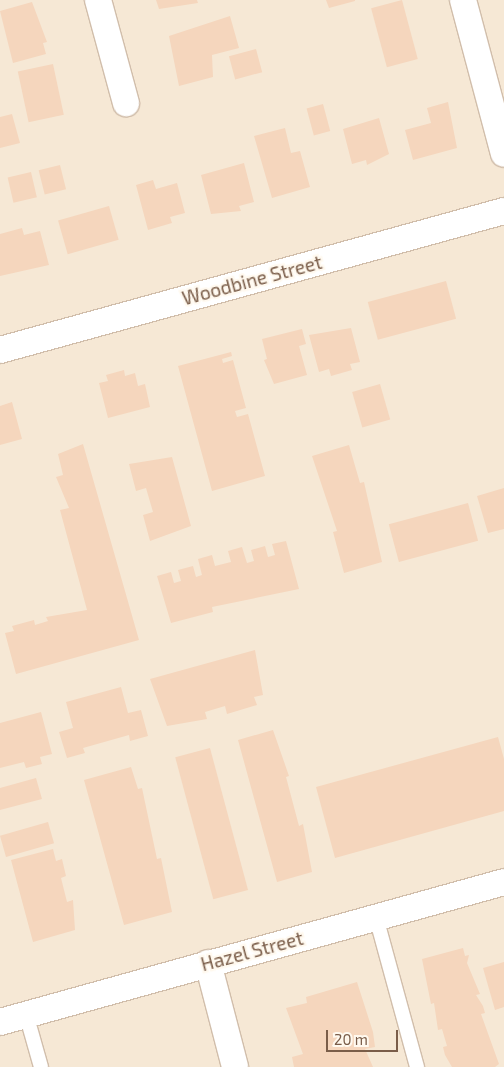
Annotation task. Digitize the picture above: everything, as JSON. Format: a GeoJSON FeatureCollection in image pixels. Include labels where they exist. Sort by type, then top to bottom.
{"type":"FeatureCollection","features":[{"type":"Feature","properties":{"kind":"street"},"geometry":{"type":"LineString","coordinates":[[98,0],[126,103]]}},
{"type":"Feature","properties":{"kind":"street"},"geometry":{"type":"LineString","coordinates":[[463,0],[504,154]]}},
{"type":"Feature","properties":{"kind":"street","name":"Woodbine Street"},"geometry":{"type":"LineString","coordinates":[[0,350],[504,211]]}},
{"type":"Feature","properties":{"kind":"street","name":"Hazel Street"},"geometry":{"type":"LineString","coordinates":[[0,1022],[504,882]]}},
{"type":"Feature","properties":{"kind":"street"},"geometry":{"type":"LineString","coordinates":[[208,963],[235,1067]]}},
{"type":"Feature","properties":{"kind":"lane"},"geometry":{"type":"LineString","coordinates":[[376,917],[417,1067]]}},
{"type":"Feature","properties":{"kind":"lane"},"geometry":{"type":"LineString","coordinates":[[26,1014],[41,1067]]}},
{"type":"Feature","properties":{"kind":"shaded area"},"geometry":{"type":"Polygon","coordinates":[[[0,0],[504,0],[504,1067],[0,1067],[0,0]]]}},
{"type":"Feature","properties":{"kind":"building"},"geometry":{"type":"Polygon","coordinates":[[[156,0],[197,0],[198,3],[159,9],[156,0]]]}},
{"type":"Feature","properties":{"kind":"building"},"geometry":{"type":"Polygon","coordinates":[[[326,0],[355,0],[355,1],[329,8],[326,0]]]}},
{"type":"Feature","properties":{"kind":"building"},"geometry":{"type":"Polygon","coordinates":[[[402,0],[418,59],[387,67],[371,8],[402,0]]]}},
{"type":"Feature","properties":{"kind":"building"},"geometry":{"type":"Polygon","coordinates":[[[32,2],[47,42],[43,43],[46,54],[13,63],[0,11],[32,2]]]}},
{"type":"Feature","properties":{"kind":"building"},"geometry":{"type":"Polygon","coordinates":[[[230,16],[239,48],[212,55],[213,77],[179,86],[169,36],[230,16]]]}},
{"type":"Feature","properties":{"kind":"building"},"geometry":{"type":"Polygon","coordinates":[[[256,49],[262,72],[235,79],[229,56],[256,49]]]}},
{"type":"Feature","properties":{"kind":"building"},"geometry":{"type":"Polygon","coordinates":[[[53,64],[64,115],[29,122],[18,71],[53,64]]]}},
{"type":"Feature","properties":{"kind":"building"},"geometry":{"type":"Polygon","coordinates":[[[448,102],[457,148],[413,160],[405,130],[431,123],[427,108],[448,102]]]}},
{"type":"Feature","properties":{"kind":"building"},"geometry":{"type":"Polygon","coordinates":[[[323,104],[330,131],[314,135],[307,108],[323,104]]]}},
{"type":"Feature","properties":{"kind":"building"},"geometry":{"type":"Polygon","coordinates":[[[12,114],[20,143],[0,148],[0,117],[12,114]]]}},
{"type":"Feature","properties":{"kind":"building"},"geometry":{"type":"Polygon","coordinates":[[[379,118],[389,154],[367,165],[366,160],[352,164],[343,129],[379,118]]]}},
{"type":"Feature","properties":{"kind":"building"},"geometry":{"type":"Polygon","coordinates":[[[285,128],[291,153],[300,151],[310,187],[272,198],[254,136],[285,128]]]}},
{"type":"Feature","properties":{"kind":"building"},"geometry":{"type":"Polygon","coordinates":[[[244,163],[254,202],[239,206],[241,211],[211,214],[201,175],[244,163]]]}},
{"type":"Feature","properties":{"kind":"building"},"geometry":{"type":"Polygon","coordinates":[[[60,165],[66,189],[45,195],[39,170],[60,165]]]}},
{"type":"Feature","properties":{"kind":"building"},"geometry":{"type":"Polygon","coordinates":[[[31,172],[37,197],[13,203],[8,177],[31,172]]]}},
{"type":"Feature","properties":{"kind":"building"},"geometry":{"type":"Polygon","coordinates":[[[153,180],[156,189],[177,183],[185,213],[170,217],[172,223],[148,230],[136,185],[153,180]]]}},
{"type":"Feature","properties":{"kind":"building"},"geometry":{"type":"Polygon","coordinates":[[[109,206],[119,240],[68,254],[58,221],[109,206]]]}},
{"type":"Feature","properties":{"kind":"building"},"geometry":{"type":"Polygon","coordinates":[[[22,228],[24,235],[40,231],[49,265],[0,276],[0,234],[22,228]]]}},
{"type":"Feature","properties":{"kind":"building"},"geometry":{"type":"Polygon","coordinates":[[[446,281],[456,319],[378,340],[368,302],[446,281]]]}},
{"type":"Feature","properties":{"kind":"building"},"geometry":{"type":"Polygon","coordinates":[[[351,328],[360,362],[350,364],[352,370],[331,376],[329,369],[319,372],[309,335],[351,328]]]}},
{"type":"Feature","properties":{"kind":"building"},"geometry":{"type":"Polygon","coordinates":[[[302,329],[306,344],[299,346],[307,375],[274,384],[264,360],[267,359],[262,339],[302,329]]]}},
{"type":"Feature","properties":{"kind":"building"},"geometry":{"type":"Polygon","coordinates":[[[231,352],[232,356],[222,359],[223,363],[233,360],[246,408],[235,411],[237,417],[248,414],[265,476],[212,491],[178,366],[231,352]]]}},
{"type":"Feature","properties":{"kind":"building"},"geometry":{"type":"Polygon","coordinates":[[[124,370],[125,376],[135,373],[138,386],[145,384],[150,407],[108,418],[99,383],[108,381],[106,375],[124,370]]]}},
{"type":"Feature","properties":{"kind":"building"},"geometry":{"type":"Polygon","coordinates":[[[380,384],[390,420],[362,428],[352,392],[380,384]]]}},
{"type":"Feature","properties":{"kind":"building"},"geometry":{"type":"Polygon","coordinates":[[[12,402],[22,439],[0,445],[0,406],[12,402]]]}},
{"type":"Feature","properties":{"kind":"building"},"geometry":{"type":"Polygon","coordinates":[[[83,444],[139,640],[16,674],[5,633],[14,631],[12,626],[34,620],[35,625],[48,621],[46,617],[87,610],[60,510],[69,508],[56,477],[63,475],[58,454],[83,444]]]}},
{"type":"Feature","properties":{"kind":"building"},"geometry":{"type":"Polygon","coordinates":[[[349,445],[360,483],[364,482],[382,562],[344,573],[333,532],[337,531],[312,456],[349,445]]]}},
{"type":"Feature","properties":{"kind":"building"},"geometry":{"type":"Polygon","coordinates":[[[172,457],[191,526],[150,541],[143,515],[153,512],[146,488],[136,491],[129,464],[172,457]]]}},
{"type":"Feature","properties":{"kind":"building"},"geometry":{"type":"Polygon","coordinates":[[[504,488],[504,529],[488,533],[477,496],[504,488]]]}},
{"type":"Feature","properties":{"kind":"building"},"geometry":{"type":"Polygon","coordinates":[[[468,503],[478,541],[399,562],[389,524],[468,503]]]}},
{"type":"Feature","properties":{"kind":"building"},"geometry":{"type":"Polygon","coordinates":[[[286,541],[299,589],[212,607],[213,612],[171,623],[157,576],[171,572],[174,583],[181,581],[178,570],[193,566],[196,577],[202,575],[198,559],[212,555],[215,566],[231,562],[228,551],[242,547],[247,563],[254,561],[251,550],[265,546],[268,557],[275,555],[272,544],[286,541]]]}},
{"type":"Feature","properties":{"kind":"building"},"geometry":{"type":"Polygon","coordinates":[[[255,650],[263,695],[254,697],[257,705],[227,714],[225,706],[205,712],[207,719],[167,726],[150,679],[255,650]]]}},
{"type":"Feature","properties":{"kind":"building"},"geometry":{"type":"Polygon","coordinates":[[[121,687],[128,713],[141,710],[148,736],[130,741],[129,735],[83,748],[85,753],[67,758],[59,732],[73,728],[66,702],[121,687]]]}},
{"type":"Feature","properties":{"kind":"building"},"geometry":{"type":"Polygon","coordinates":[[[41,712],[52,754],[40,757],[42,764],[26,768],[24,762],[0,768],[0,723],[41,712]]]}},
{"type":"Feature","properties":{"kind":"building"},"geometry":{"type":"Polygon","coordinates":[[[273,730],[289,776],[286,777],[299,826],[303,824],[312,872],[277,882],[238,740],[273,730]]]}},
{"type":"Feature","properties":{"kind":"building"},"geometry":{"type":"Polygon","coordinates":[[[498,737],[504,759],[504,811],[335,858],[316,787],[498,737]]]}},
{"type":"Feature","properties":{"kind":"building"},"geometry":{"type":"Polygon","coordinates":[[[210,748],[248,890],[213,899],[175,757],[210,748]]]}},
{"type":"Feature","properties":{"kind":"building"},"geometry":{"type":"Polygon","coordinates":[[[131,767],[138,789],[142,788],[157,859],[161,858],[172,912],[124,925],[84,780],[131,767]]]}},
{"type":"Feature","properties":{"kind":"building"},"geometry":{"type":"Polygon","coordinates":[[[36,778],[42,799],[0,810],[0,788],[36,778]]]}},
{"type":"Feature","properties":{"kind":"building"},"geometry":{"type":"Polygon","coordinates":[[[48,822],[54,843],[6,857],[0,836],[48,822]]]}},
{"type":"Feature","properties":{"kind":"building"},"geometry":{"type":"Polygon","coordinates":[[[53,849],[56,861],[62,859],[66,876],[61,878],[67,902],[73,900],[75,930],[33,942],[11,860],[53,849]]]}},
{"type":"Feature","properties":{"kind":"building"},"geometry":{"type":"Polygon","coordinates":[[[463,948],[465,956],[469,955],[467,963],[480,994],[476,995],[485,1013],[481,1014],[499,1064],[495,1067],[452,1067],[445,1055],[443,1047],[447,1046],[442,1029],[438,1030],[434,1003],[431,1004],[422,959],[463,948]]]}},
{"type":"Feature","properties":{"kind":"building"},"geometry":{"type":"Polygon","coordinates":[[[504,962],[504,1007],[495,1010],[483,968],[504,962]]]}},
{"type":"Feature","properties":{"kind":"building"},"geometry":{"type":"Polygon","coordinates":[[[357,982],[373,1032],[375,1047],[365,1049],[373,1067],[294,1067],[292,1057],[303,1054],[286,1008],[307,1003],[306,997],[357,982]]]}}]}
